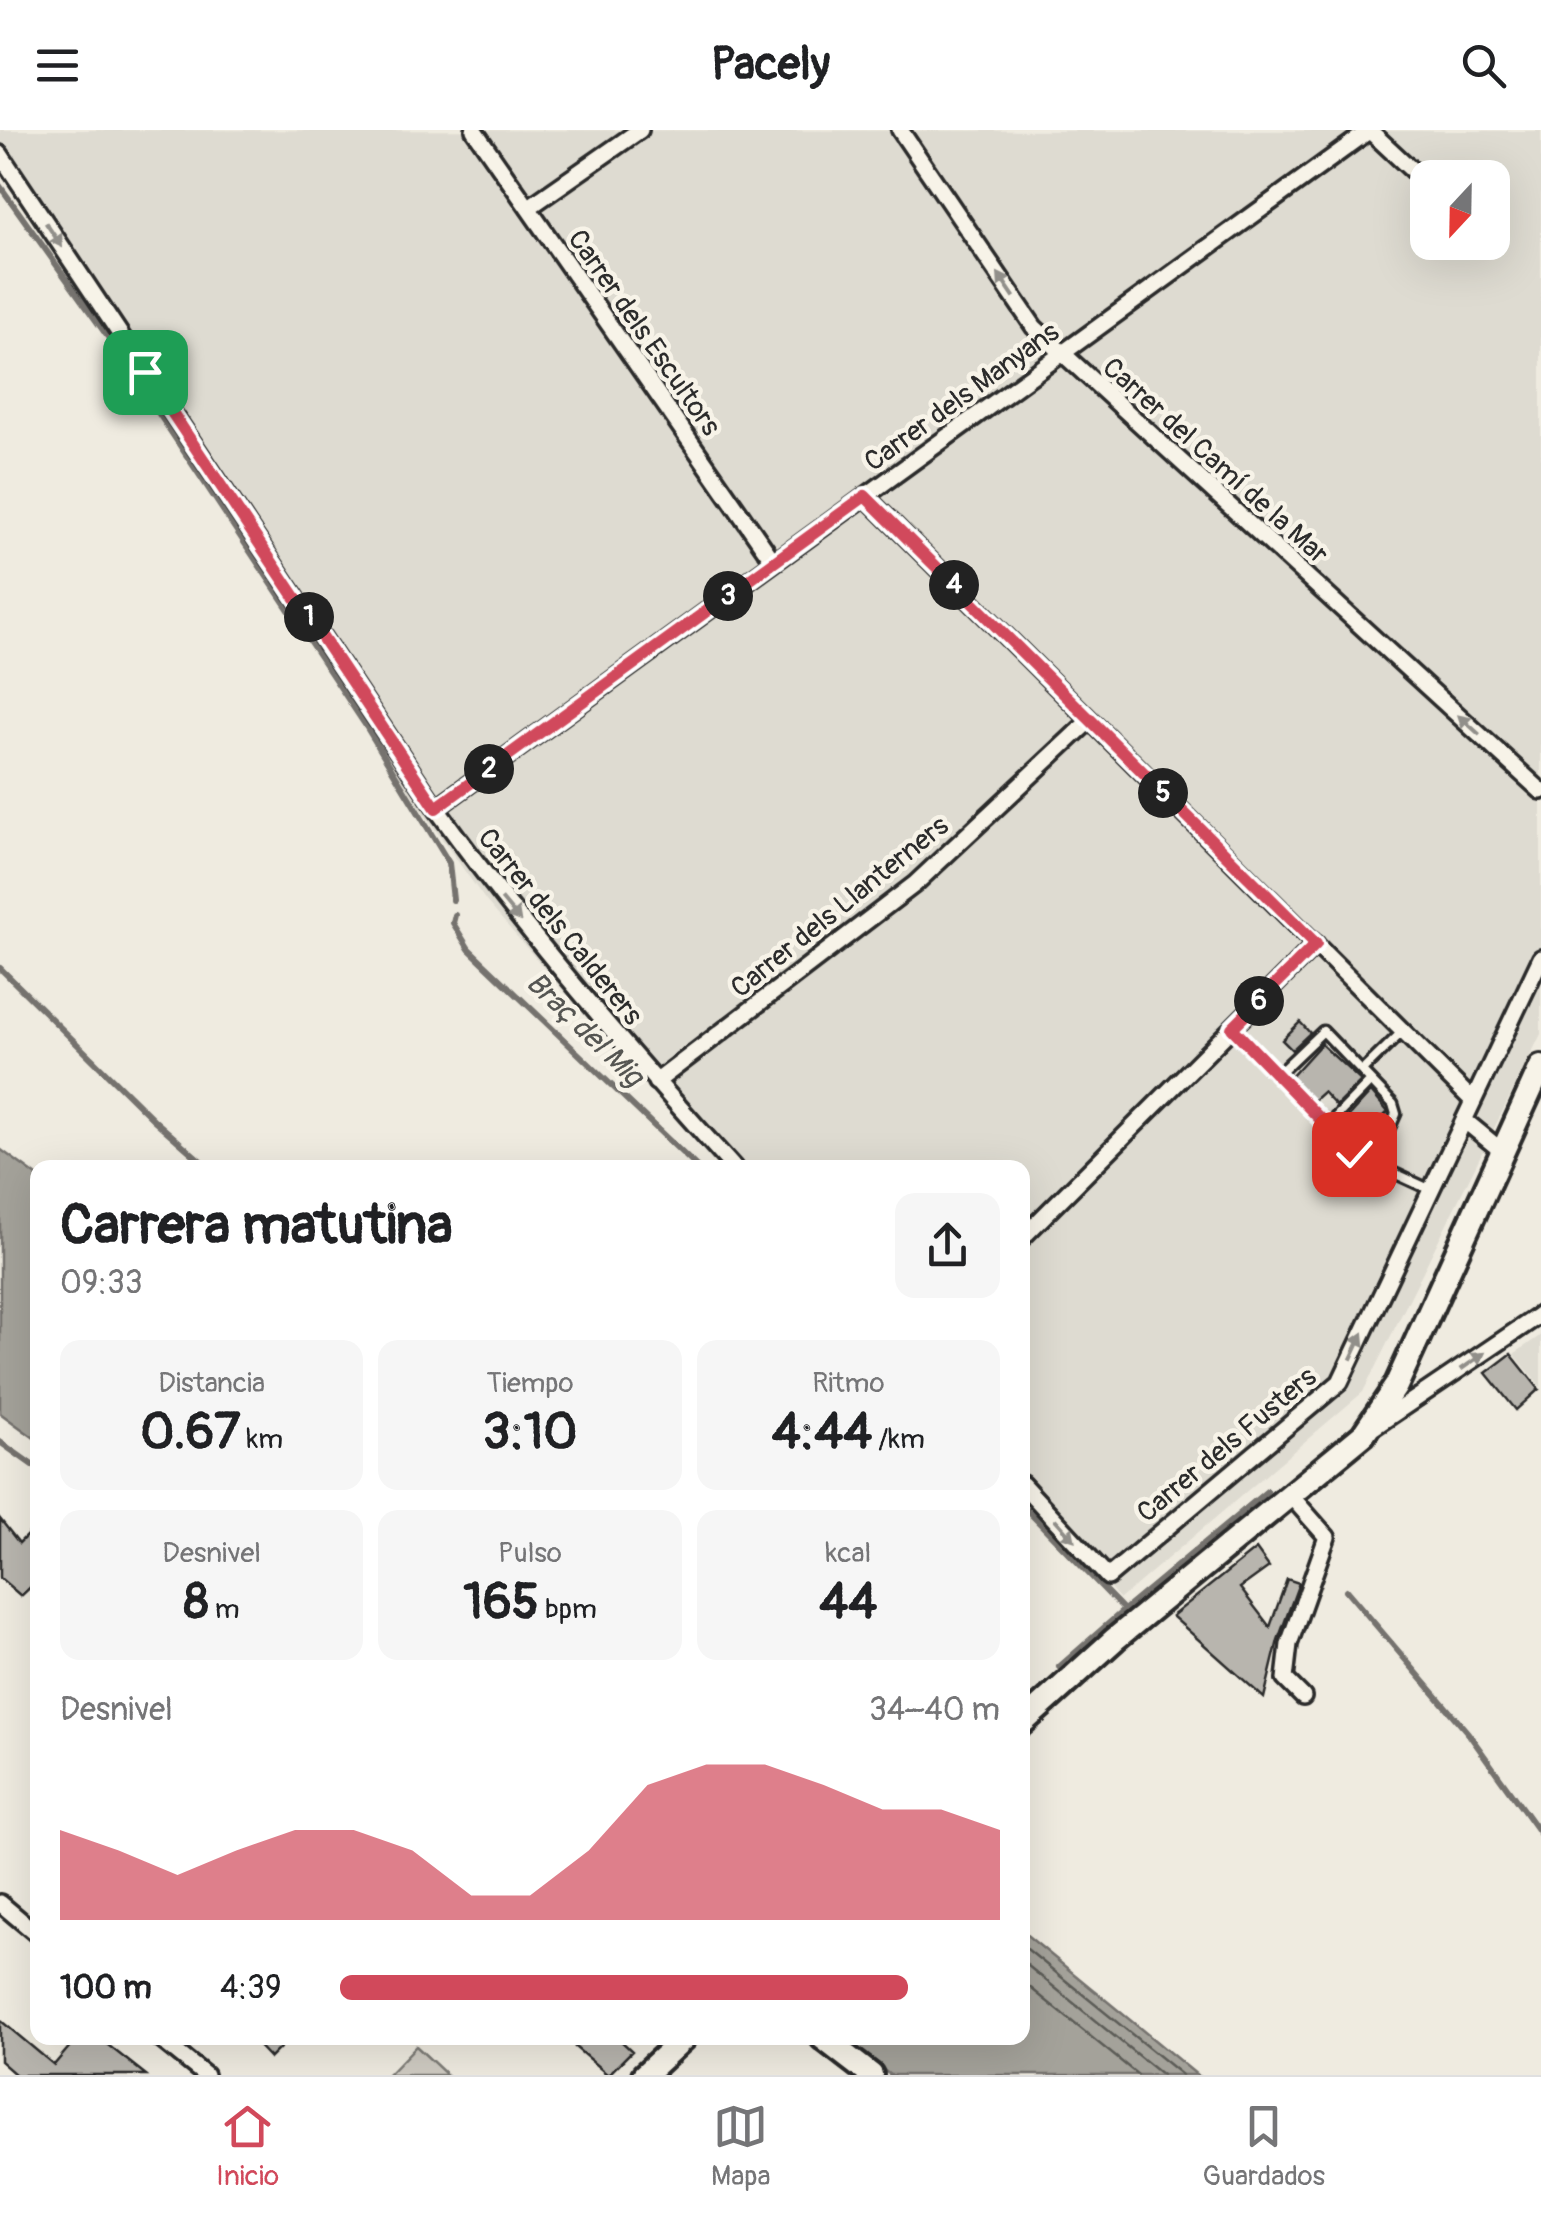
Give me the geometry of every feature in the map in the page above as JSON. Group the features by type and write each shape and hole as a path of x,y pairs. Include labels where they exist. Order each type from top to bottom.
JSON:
{"main road":[{"path":"1030,1716 1115,1639 1363,1435 1396,1386 1541,1067"},
{"path":"644,2075 676,2045"},
{"path":"832,2045 871,2075"}],"street":[{"name":"Carrer dels Escultors","path":"474,130 774,562"},
{"path":"528,208 640,130"},
{"name":"Carrer del Camí de la Mar","path":"900,130 1034,327 1541,790"},
{"path":"1369,130 1410,168"},
{"name":"Carrer dels Manyans","path":"436,808 1369,130"},
{"name":"Carrer dels Calderers","path":"0,154 436,808 499,896 727,1160"},
{"path":"865,496 1473,1101"},
{"name":"Carrer dels Llanterners","path":"656,1082 916,884 1090,720"},
{"path":"1030,1230 1316,944"},
{"name":"Carrer dels Fusters","path":"1030,1493 1108,1577 1340,1382 1541,958"},
{"path":"1464,1120 1503,1152"},
{"path":"1363,1435 1541,1314"},
{"path":"1290,1495 1327,1537 1289,1644 1285,1679 1303,1696"},
{"path":"0,1904 30,1928"},
{"path":"168,2045 205,2075"}],"lane":[{"path":"1232,1028 1354,1154 1431,1190"},
{"path":"1278,1075 1323,1031 1394,1104 1396,1114 1373,1165"},
{"path":"1362,1071 1403,1031"},
{"path":"1327,1126 1372,1081"}],"shaded area":[{"path":"0,130 1541,131 1541,1034 1363,1392 1120,1599 1030,1501 1030,1160 711,1160 486,901 420,808 114,336 0,173"},
{"path":"1541,1335 1541,1387 1514,1354"},
{"path":"416,2046 447,2075 388,2075"}],"water":[{"path":"0,1149 30,1171 30,1435 0,1413"},
{"path":"1030,1938 1197,2075 890,2075 851,2045 1030,2045"}],"building":[{"path":"1300,1022 1310,1033 1292,1050 1282,1040"},
{"path":"1321,1044 1361,1081 1336,1106 1323,1092 1313,1101 1290,1078"},
{"path":"1371,1092 1388,1112 1355,1144 1338,1128"},
{"path":"1511,1354 1539,1389 1516,1410 1486,1373"},
{"path":"0,1519 19,1543 30,1532 30,1588 21,1596 0,1578"},
{"path":"1256,1549 1269,1567 1240,1588 1270,1627 1287,1579 1299,1583 1278,1640 1264,1698 1172,1616"},
{"path":"0,2020 54,2065 71,2045 108,2045 146,2075 16,2075 0,2061"},
{"path":"258,2045 283,2045 270,2058"},
{"path":"626,2045 632,2051 608,2075 575,2047"}],"waterway":[{"name":"Braç del Mig","path":"0,186 110,340 364,723 449,863 453,900"},
{"name":"Braç del Mig","path":"455,915 453,923 469,949 690,1160"},
{"path":"0,968 200,1160"},
{"path":"0,1442 30,1463"},
{"name":"Braç del Mig","path":"1030,1513 1124,1610 1267,1491"},
{"path":"1346,1590 1468,1733 1541,1835"},
{"path":"1059,1667 1124,1610"}],"route":[{"path":"145,372 436,808 865,496 1316,944 1232,1028 1354,1154"}]}
